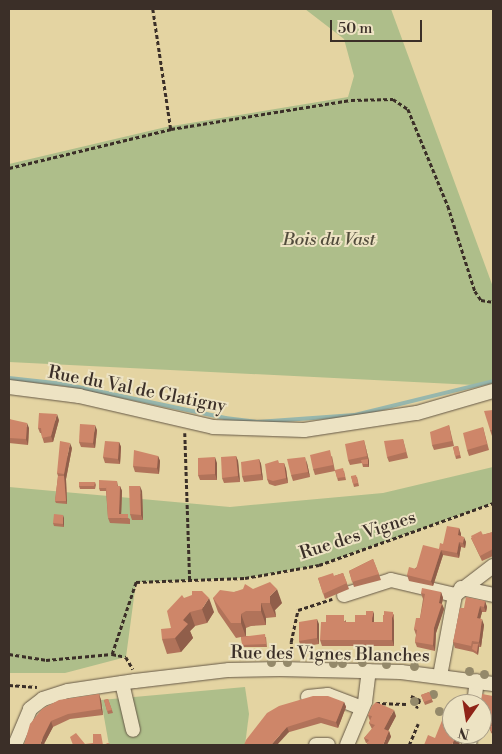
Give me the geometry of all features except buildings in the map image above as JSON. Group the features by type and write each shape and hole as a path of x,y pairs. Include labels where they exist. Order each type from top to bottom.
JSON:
{"street":[{"name":"Rue du Val de Glatigny","path":"9,387 79,396 185,422 239,429 336,427 417,413 493,391"},
{"path":"440,676 458,591 493,566"},
{"path":"344,595 391,580 493,595"},
{"name":"Rue des Vignes Blanches","path":"15,745 30,709 43,699 68,691 128,682 229,670 369,671 440,676 477,680 493,684"},
{"path":"347,745 367,705 369,671"},
{"path":"475,694 477,680"},
{"path":"128,682 133,730"},
{"path":"308,697 328,695 367,705"},
{"path":"316,745 328,745"}],"path":[{"path":"152,9 171,129"},
{"path":"9,168 171,129 351,100 393,98 408,109 448,206 475,291 481,300 493,302"},
{"path":"185,422 190,580"},
{"name":"Rue des Vignes","path":"112,654 136,582 245,578 319,565 493,503"},
{"path":"292,659 291,642 298,610 344,595"},
{"path":"9,654 46,660 112,654 126,657 134,670 128,682"},
{"path":"9,685 38,687"},
{"path":"411,696 420,700 417,708"},
{"path":"367,705 406,704"},
{"path":"408,745 418,724"}],"green space":[{"name":"Bois du Vast","path":"305,9 391,9 493,287 493,381 474,385 9,362 9,164 166,127 348,97 354,76 344,39"},
{"path":"493,467 493,503 319,565 245,578 136,582 126,657 65,673 9,673 9,487 230,507 383,493"},
{"path":"245,687 249,714 245,745 109,745 101,700"}],"waterway":[{"path":"9,378 64,384 225,418 257,422 355,415 493,381"}]}
